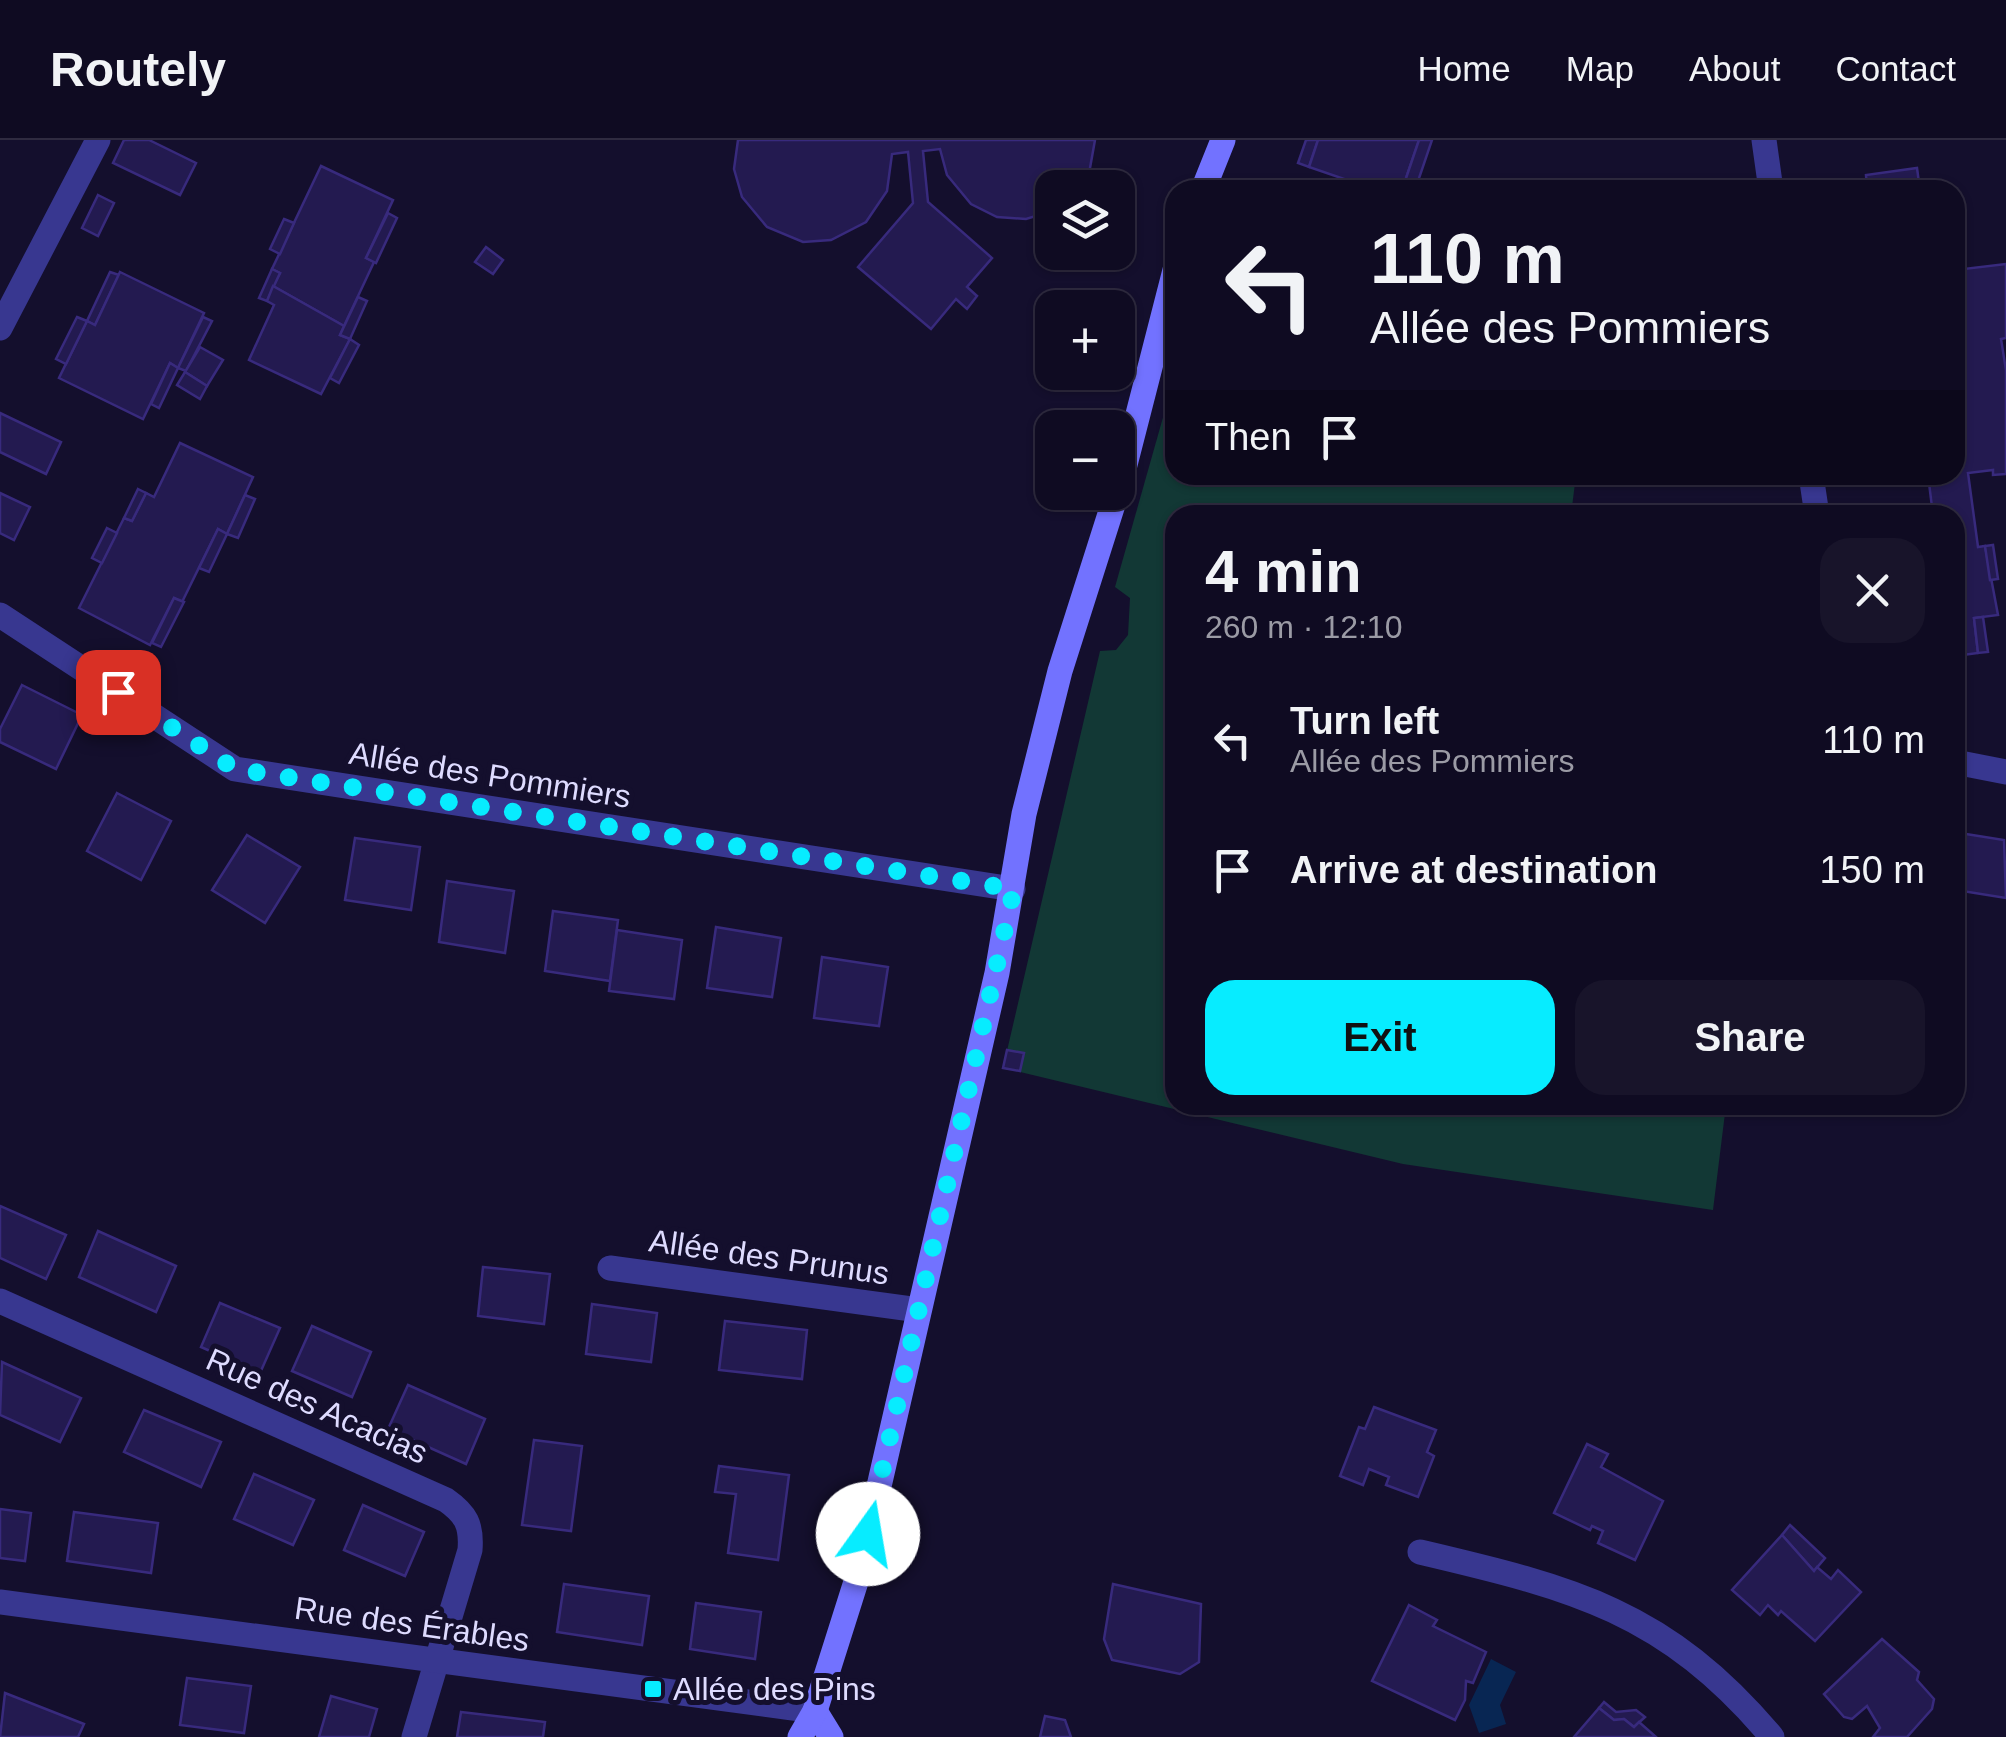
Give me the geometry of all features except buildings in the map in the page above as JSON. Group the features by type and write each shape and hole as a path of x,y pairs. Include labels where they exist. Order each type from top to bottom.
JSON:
{"street":[{"path":"0,328 98,140"},
{"path":"1207,180 1223,140"},
{"path":"1764,140 1770,180"},
{"path":"1135,426 1165,309"},
{"path":"800,1737 816,1711 860,1569 1014,889 1024,814 1060,670 1112,510"},
{"name":"Allée des Pommiers","path":"0,615 235,769 1014,889"},
{"path":"1965,764 2006,772"},
{"name":"Allée des Prunus","path":"610,1268 920,1310"},
{"name":"Rue des Acacias","path":"0,1301 446,1500 461,1511 469,1522 470,1550 435,1660"},
{"path":"1420,1552 1553,1584 1620,1612 1674,1642 1728,1690 1772,1737"},
{"name":"Rue des Érables","path":"0,1602 816,1711"},
{"path":"414,1737 435,1660"},
{"path":"816,1711 831,1737"}],"green space":[{"path":"1165,410 1165,485 1575,485 1572,505 1165,505 1165,1107 1003,1068 1100,651 1116,650 1128,635 1130,598 1115,587"},
{"path":"1199,1115 1725,1115 1713,1210 1403,1164"}],"water":[{"path":"1491,1659 1516,1672 1500,1705 1506,1724 1479,1733 1469,1705"}],"place":[{"name":"Allée des Pins","path":"653,1689"}],"route":[{"path":"118,692 235,769 1014,889 868,1534"}]}
